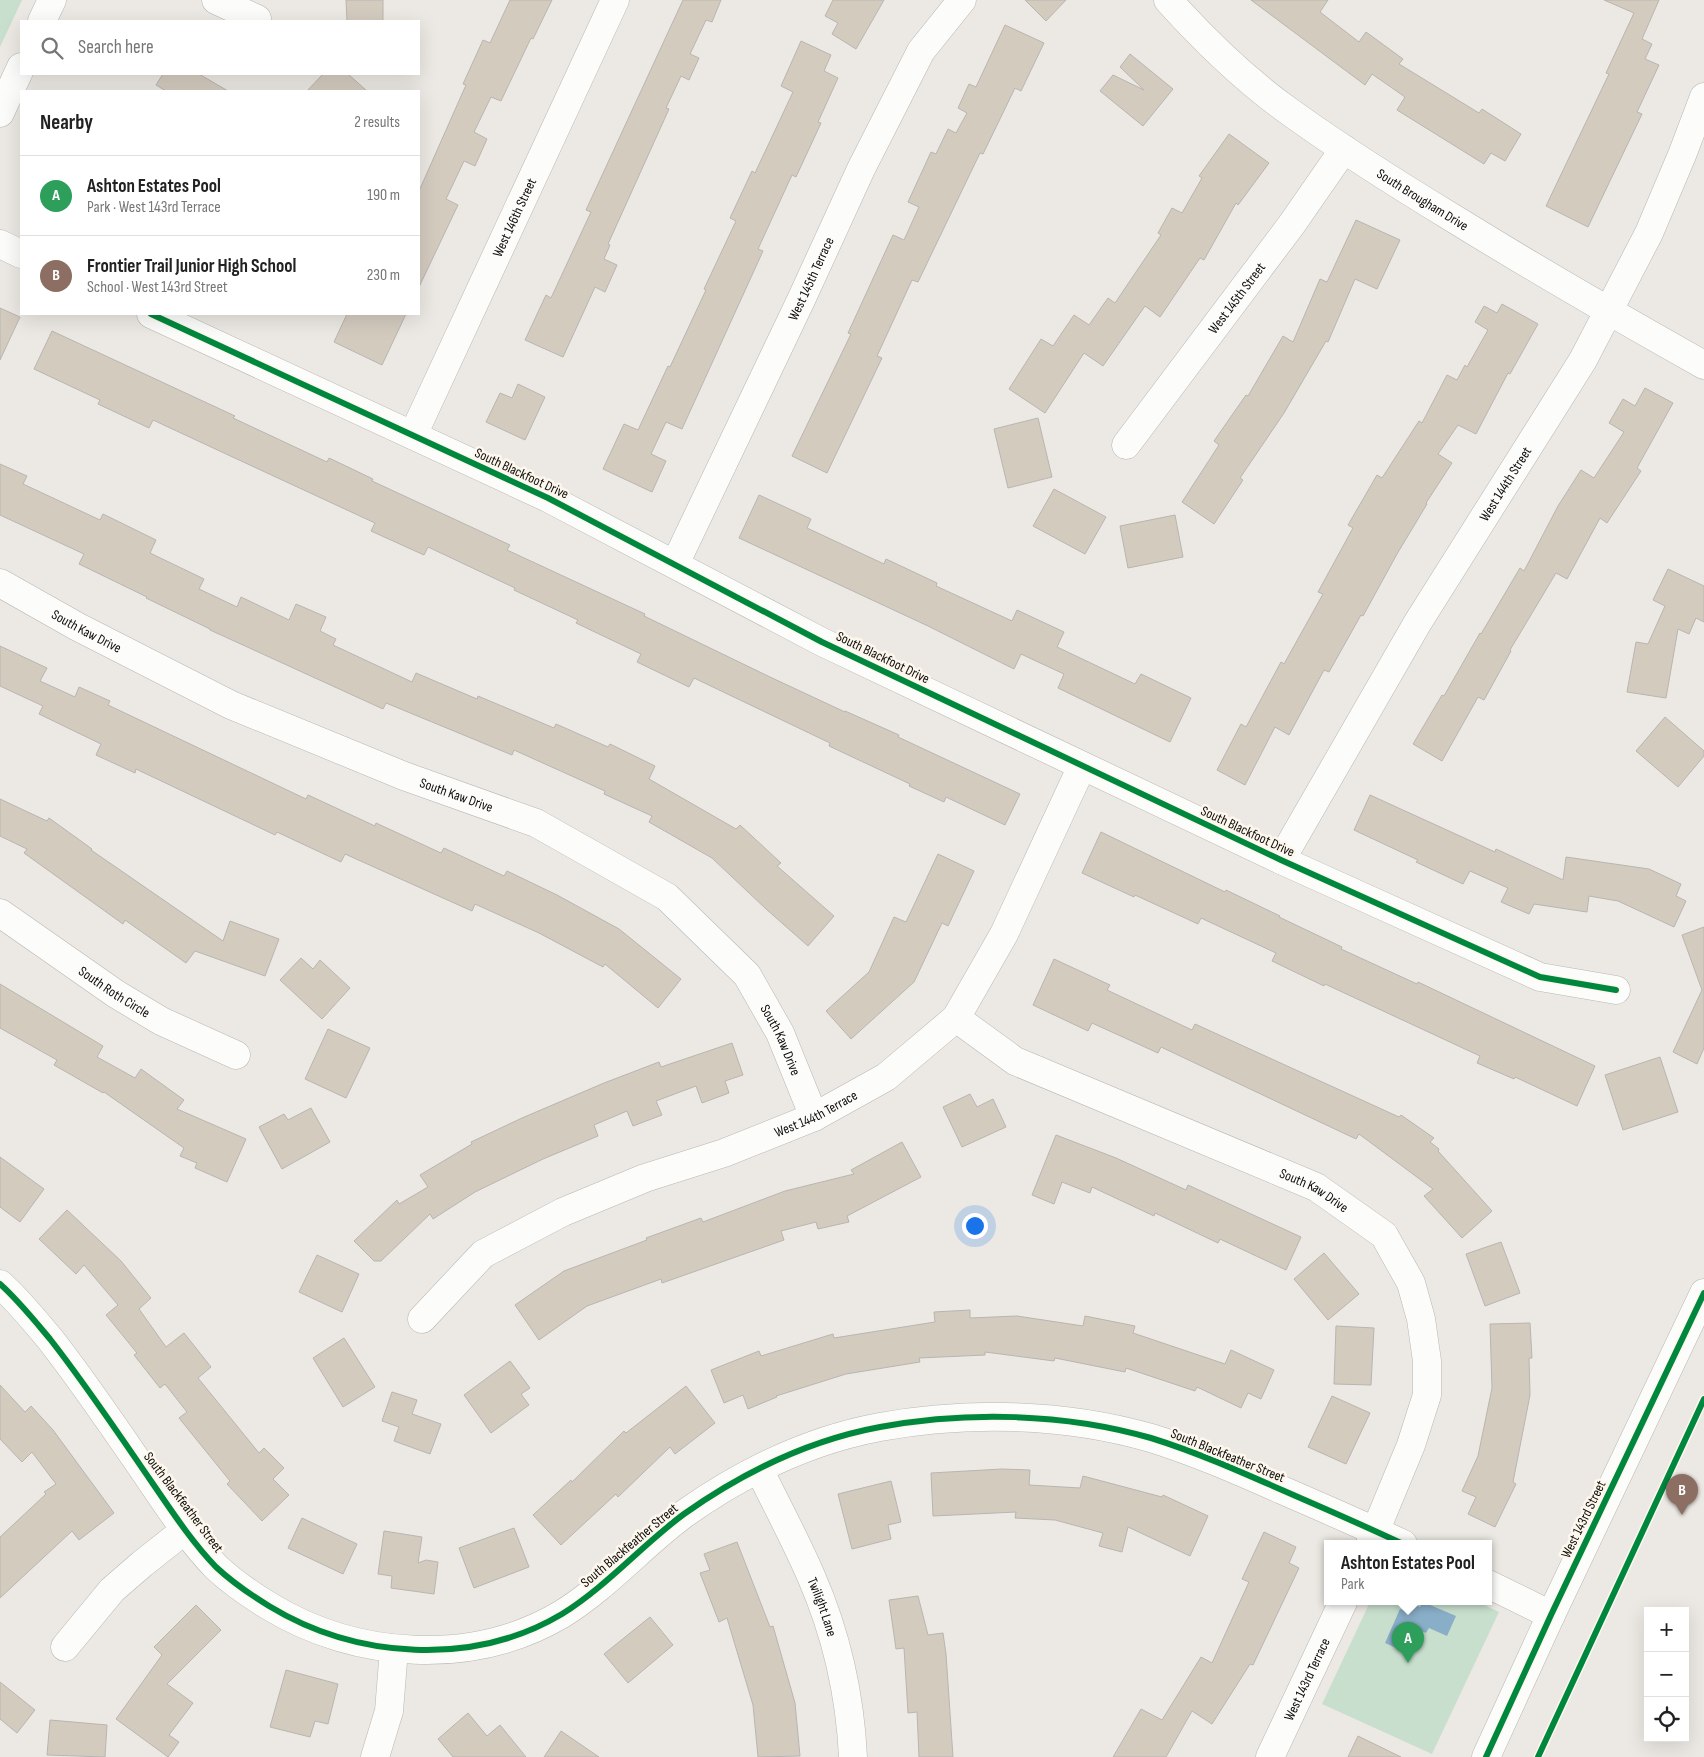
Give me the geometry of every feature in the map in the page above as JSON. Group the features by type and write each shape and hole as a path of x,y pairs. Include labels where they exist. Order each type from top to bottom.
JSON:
{"street":[{"path":"42,20 52,0"},
{"path":"216,0 257,19"},
{"name":"West 146th Street","path":"413,435 614,0"},
{"name":"West 145th Terrace","path":"675,564 801,300 861,169 921,52 962,0"},
{"name":"South Brougham Drive","path":"1168,0 1238,70 1289,112 1393,182 1609,311 1704,365"},
{"path":"0,113 20,69"},
{"name":"West 144th Street","path":"1281,860 1418,622 1582,360 1649,233 1682,155 1704,96"},
{"name":"West 145th Street","path":"1126,446 1292,224 1344,148"},
{"path":"0,244 20,254"},
{"name":"South Blackfoot Drive","path":"153,315 548,498 822,642 1281,860 1540,977 1616,990"},
{"name":"South Kaw Drive","path":"0,583 78,627 231,705 404,776 536,823 667,897 747,975 780,1033 814,1118"},
{"name":"West 144th Terrace","path":"422,1319 483,1254 563,1212 645,1178 724,1153 814,1118 886,1078 956,1018 1004,934 1082,766"},
{"name":"South Roth Circle","path":"0,913 116,994 161,1020 236,1056"},
{"name":"South Kaw Drive","path":"956,1018 1015,1061 1316,1187 1384,1235 1411,1284 1420,1319 1427,1361 1427,1395 1411,1445 1373,1538"},
{"name":"South Blackfeather Street","path":"0,1284 37,1324 74,1370 185,1530 216,1566 237,1585 270,1607 300,1623 346,1640 394,1649 446,1649 487,1644 531,1630 560,1615 581,1601 681,1517 716,1493 759,1469 797,1452 837,1438 878,1427 938,1419 980,1416 1022,1417 1086,1424 1147,1437 1207,1457 1373,1538"},
{"name":"West 143rd Street","path":"1486,1757 1551,1615 1704,1293"},
{"name":"Twilight Lane","path":"759,1469 811,1576 826,1614 847,1696 853,1757"},
{"name":"South Blackfeather Street","path":"66,1647 112,1590 185,1530"},
{"path":"1492,1586 1551,1615"},
{"name":"West 143rd Terrace","path":"1270,1757 1342,1605"},
{"path":"375,1757 389,1710 394,1649"}],"green space":[{"path":"0,0 22,0 0,47"},
{"path":"1369,1605 1484,1605 1499,1612 1432,1754 1322,1704"}],"water":[{"path":"1410,1605 1420,1607 1421,1605 1430,1605 1456,1616 1447,1636 1429,1628 1426,1633 1417,1629 1413,1638 1409,1636 1403,1651 1385,1643 1400,1609 1407,1611"}],"building":[{"path":"346,0 383,0 383,20 347,20"},
{"path":"510,0 552,0 533,39 531,38 501,101 491,97 474,132 487,139 475,166 464,161 446,199 458,205 420,285 420,189 466,85 463,84 483,40 490,43"},
{"path":"683,0 721,0 712,22 706,20 690,54 699,58 689,80 681,76 666,108 669,109 608,244 610,245 604,259 617,265 605,292 595,287 563,357 525,340 546,295 551,298 591,212 586,210"},
{"path":"833,0 884,0 856,49 832,34 838,23 825,16"},
{"path":"1025,0 1066,0 1046,21"},
{"path":"1251,0 1328,0 1320,12 1359,42 1366,32 1403,59 1399,64 1479,113 1482,109 1521,134 1505,161 1491,153 1484,164 1397,110 1405,97 1372,74 1365,85"},
{"path":"1604,0 1659,0 1642,39 1652,44 1645,59 1659,65 1637,112 1642,114 1588,227 1546,206 1609,74 1606,73 1634,13"},
{"path":"1005,25 1044,43 1021,91 1015,88 983,154 980,153 918,282 912,280 877,356 882,358 827,473 792,456 851,334 848,333 893,235 904,240 919,207 908,202 931,152 936,154 948,129 956,133 967,113 958,108 969,84 976,87"},
{"path":"801,41 831,55 824,71 838,78 818,122 821,123 796,177 792,175 758,249 763,251 682,429 666,422 651,454 666,461 652,492 603,469 624,424 638,430 706,290 704,289 736,221 730,218 752,171 755,173 793,92 781,86"},
{"path":"1130,54 1173,89 1143,126 1100,91 1113,75 1144,90 1120,67"},
{"path":"162,75 201,75 226,90 164,90 156,85"},
{"path":"322,75 349,75 366,90 308,90"},
{"path":"1229,134 1269,163 1238,205 1236,203 1204,260 1200,258 1160,317 1145,306 1103,366 1084,353 1045,413 1009,389 1041,339 1053,346 1074,315 1089,325 1108,298 1115,303 1161,235 1158,233 1172,208 1182,213 1202,178 1199,176"},
{"path":"1356,220 1400,240 1377,289 1355,279 1328,342 1326,341 1284,413 1240,478 1243,480 1214,524 1182,502 1219,445 1214,441 1246,395 1248,396 1283,336 1293,342 1320,279 1327,282"},
{"path":"1502,304 1538,324 1510,374 1508,373 1476,434 1458,425 1438,454 1452,463 1426,503 1363,616 1361,615 1329,672 1324,670 1289,735 1275,727 1245,785 1217,770 1241,724 1246,727 1281,662 1284,664 1323,594 1318,592 1353,528 1348,525 1377,475 1382,478 1419,421 1422,423 1447,375 1457,380 1465,365 1467,367 1488,330 1475,322 1484,306 1497,313"},
{"path":"0,308 20,317 0,360"},
{"path":"347,315 406,315 382,365 334,342"},
{"path":"52,331 235,416 233,418 327,462 329,458 373,479 372,481 510,545 507,550 645,614 644,616 770,677 899,735 898,737 1020,794 1005,825 946,797 944,802 909,786 910,784 829,746 830,743 694,678 689,687 637,662 641,654 576,623 578,620 514,590 515,588 428,547 424,555 371,531 375,523 153,420 149,428 98,404 100,400 34,369"},
{"path":"518,384 545,397 525,440 486,422 500,393 512,398"},
{"path":"1645,388 1673,403 1637,468 1641,471 1607,523 1600,518 1567,579 1556,573 1510,650 1484,700 1478,697 1442,761 1413,744 1442,695 1444,696 1520,568 1524,571 1558,506 1581,470 1594,478 1624,432 1609,423 1623,399 1635,406"},
{"path":"1038,418 1052,477 1008,488 994,429"},
{"path":"0,464 27,476 23,484 100,520 103,514 156,540 150,553 204,579 199,589 237,607 241,597 289,620 296,604 326,617 320,631 336,639 333,645 412,682 416,673 477,699 478,696 554,728 556,724 608,747 610,744 655,766 649,779 736,829 740,825 781,863 777,866 834,916 808,946 712,858 649,822 652,816 604,794 605,791 514,750 512,755 386,703 383,709 210,630 79,564 84,554 0,515"},
{"path":"1054,489 1106,517 1085,554 1033,526"},
{"path":"759,495 811,519 807,528 884,564 886,559 937,583 936,586 1012,621 1017,610 1064,632 1057,647 1135,684 1141,674 1191,698 1170,742 1058,688 1064,674 1021,654 1014,669 928,626 739,538"},
{"path":"1175,515 1183,557 1128,568 1120,526"},
{"path":"1668,569 1704,586 1704,622 1696,618 1689,634 1678,629 1666,698 1627,692 1636,642 1648,644 1665,606 1653,600"},
{"path":"0,646 47,668 40,681 75,697 79,687 110,701 108,705 306,799 308,795 375,826 376,823 441,853 444,848 504,876 507,871 557,895 619,929 681,979 658,1008 605,964 603,967 539,933 475,904 472,911 345,854 341,862 277,832 275,835 136,769 135,773 96,755 101,744 39,714 43,706 0,686"},
{"path":"1665,717 1704,751 1704,756 1678,787 1636,751"},
{"path":"1370,795 1495,852 1496,849 1563,880 1566,857 1649,869 1681,884 1676,896 1686,901 1674,927 1618,901 1589,896 1587,912 1534,904 1529,914 1501,902 1508,888 1470,871 1463,884 1416,862 1418,860 1354,830"},
{"path":"0,799 47,821 49,818 91,850 223,941 230,921 279,939 265,976 195,951 186,963 125,920 123,924 24,853 27,849 0,836"},
{"path":"1101,832 1225,892 1226,890 1280,916 1342,947 1341,949 1417,984 1418,982 1595,1066 1577,1106 1515,1077 1514,1079 1477,1063 1480,1056 1272,961 1276,953 1201,918 1198,924 1082,873"},
{"path":"938,854 974,871 948,926 942,923 914,982 851,1039 826,1011 869,972 894,917 906,922"},
{"path":"1704,927 1704,1048 1697,1064 1673,1052 1702,990 1682,935"},
{"path":"301,958 313,969 320,960 350,988 322,1019 280,980"},
{"path":"1054,959 1110,985 1107,990 1192,1030 1195,1024 1399,1117 1401,1115 1434,1138 1430,1142 1439,1149 1438,1151 1492,1211 1462,1238 1424,1196 1433,1189 1359,1134 1356,1139 1161,1047 1158,1053 1092,1023 1088,1031 1033,1005"},
{"path":"0,984 103,1046 97,1057 135,1078 141,1069 184,1100 177,1109 246,1139 227,1182 195,1168 197,1163 180,1156 184,1148 104,1092 54,1065 57,1060 0,1028"},
{"path":"328,1029 370,1048 346,1098 305,1079"},
{"path":"732,1043 743,1075 725,1081 729,1093 702,1103 696,1086 656,1101 662,1115 633,1126 627,1111 594,1125 598,1136 543,1159 475,1192 433,1219 430,1214 381,1261 374,1261 354,1241 397,1200 399,1204 428,1187 420,1175 472,1144 471,1142 604,1083 659,1062 661,1067"},
{"path":"1660,1057 1678,1112 1623,1130 1605,1075"},
{"path":"970,1094 977,1107 993,1099 1006,1127 962,1147 943,1107"},
{"path":"311,1108 330,1142 282,1169 259,1127 284,1114 288,1120"},
{"path":"1056,1135 1116,1158 1186,1190 1188,1185 1301,1237 1286,1270 1220,1239 1218,1243 1155,1213 1154,1216 1092,1187 1090,1193 1062,1182 1054,1204 1032,1195"},
{"path":"902,1142 921,1177 847,1216 849,1222 818,1229 816,1222 781,1231 784,1240 662,1283 661,1279 587,1306 539,1340 515,1305 564,1271 701,1218 703,1222 785,1191 854,1174 851,1170"},
{"path":"0,1157 44,1189 20,1222 0,1207"},
{"path":"67,1210 121,1261 151,1298 139,1309 166,1347 184,1333 211,1367 198,1378 259,1453 264,1448 284,1468 273,1479 289,1495 262,1521 227,1484 230,1481 179,1418 187,1412 165,1384 160,1388 134,1355 137,1353 106,1315 118,1305 84,1265 76,1274 39,1239"},
{"path":"1501,1242 1520,1293 1485,1306 1466,1254"},
{"path":"1324,1253 1359,1294 1328,1320 1294,1279"},
{"path":"317,1255 359,1274 342,1312 299,1292"},
{"path":"970,1310 970,1318 1017,1316 1083,1326 1085,1316 1135,1326 1133,1333 1225,1364 1231,1350 1274,1370 1261,1399 1248,1393 1241,1408 1197,1387 1195,1391 1126,1368 1125,1372 1055,1358 1054,1361 985,1352 985,1355 919,1358 920,1362 846,1374 776,1396 748,1409 743,1395 724,1403 711,1370 759,1351 761,1356 833,1334 834,1338 935,1322 934,1312"},
{"path":"1530,1323 1532,1358 1529,1358 1530,1395 1513,1482 1516,1484 1495,1527 1468,1514 1476,1497 1462,1491 1478,1456 1492,1388 1490,1324"},
{"path":"1336,1326 1374,1328 1371,1385 1334,1384"},
{"path":"344,1338 375,1387 343,1407 313,1358"},
{"path":"510,1361 530,1388 521,1394 529,1405 491,1433 464,1395"},
{"path":"0,1385 25,1412 31,1406 53,1430 114,1513 79,1540 72,1531 0,1598 0,1537 46,1494 44,1492 56,1484 32,1452 22,1462 0,1439"},
{"path":"686,1386 715,1423 675,1454 670,1447 618,1497 616,1494 561,1545 533,1515 571,1480 572,1482 624,1431 626,1433"},
{"path":"392,1392 417,1400 412,1414 441,1424 430,1454 394,1441 399,1427 382,1421"},
{"path":"1332,1396 1370,1413 1346,1464 1308,1447"},
{"path":"1002,1469 1030,1470 1029,1485 1080,1488 1083,1476 1162,1497 1163,1495 1208,1516 1190,1556 1128,1527 1122,1552 1099,1546 1103,1533 1055,1520 1015,1518 1016,1512 933,1516 931,1473"},
{"path":"891,1481 901,1522 888,1525 891,1539 852,1549 838,1494"},
{"path":"302,1518 357,1544 343,1574 288,1548"},
{"path":"514,1528 529,1567 474,1588 459,1548"},
{"path":"384,1531 422,1537 418,1563 426,1560 438,1562 434,1594 391,1588 392,1576 378,1574"},
{"path":"1264,1532 1296,1547 1289,1563 1299,1568 1253,1665 1250,1664 1212,1724 1192,1711 1166,1757 1113,1757 1141,1709 1162,1720 1201,1657 1212,1663 1249,1582 1242,1579"},
{"path":"737,1542 770,1627 773,1626 795,1703 800,1756 758,1757 753,1705 727,1618 719,1622 700,1573 710,1570 704,1554"},
{"path":"918,1596 928,1635 943,1633 953,1757 919,1757 917,1712 908,1713 904,1648 896,1649 889,1600"},
{"path":"196,1605 221,1630 167,1684 193,1703 169,1735 179,1742 168,1757 116,1719 162,1655 154,1647"},
{"path":"650,1617 673,1645 628,1683 604,1654"},
{"path":"286,1670 338,1684 328,1724 315,1721 310,1737 270,1727"},
{"path":"0,1682 35,1710 17,1733 0,1719"},
{"path":"468,1713 487,1736 500,1725 526,1757 453,1757 438,1739"},
{"path":"50,1720 107,1725 105,1757 47,1755"},
{"path":"561,1731 599,1757 544,1757"},
{"path":"1358,1736 1401,1757 1348,1757"}],"cycle path":[{"path":"153,315 548,498 822,642 1281,860 1540,977 1616,990"},
{"path":"0,1284 26,1310 63,1356 182,1525 216,1567 255,1597 303,1624 339,1637 376,1646 415,1650 453,1649 491,1643 527,1631 562,1614 578,1603 684,1514 753,1472 803,1449 828,1440 880,1427 947,1418 1016,1417 1050,1419 1085,1423 1151,1438 1234,1469 1394,1540"},
{"path":"1486,1757 1551,1615 1704,1293"},
{"path":"1538,1757 1704,1399"}],"place":[{"name":"Frontier Trail Junior High School","path":"1682,1515"},
{"name":"Ashton Estates Pool","path":"1408,1663"}]}
